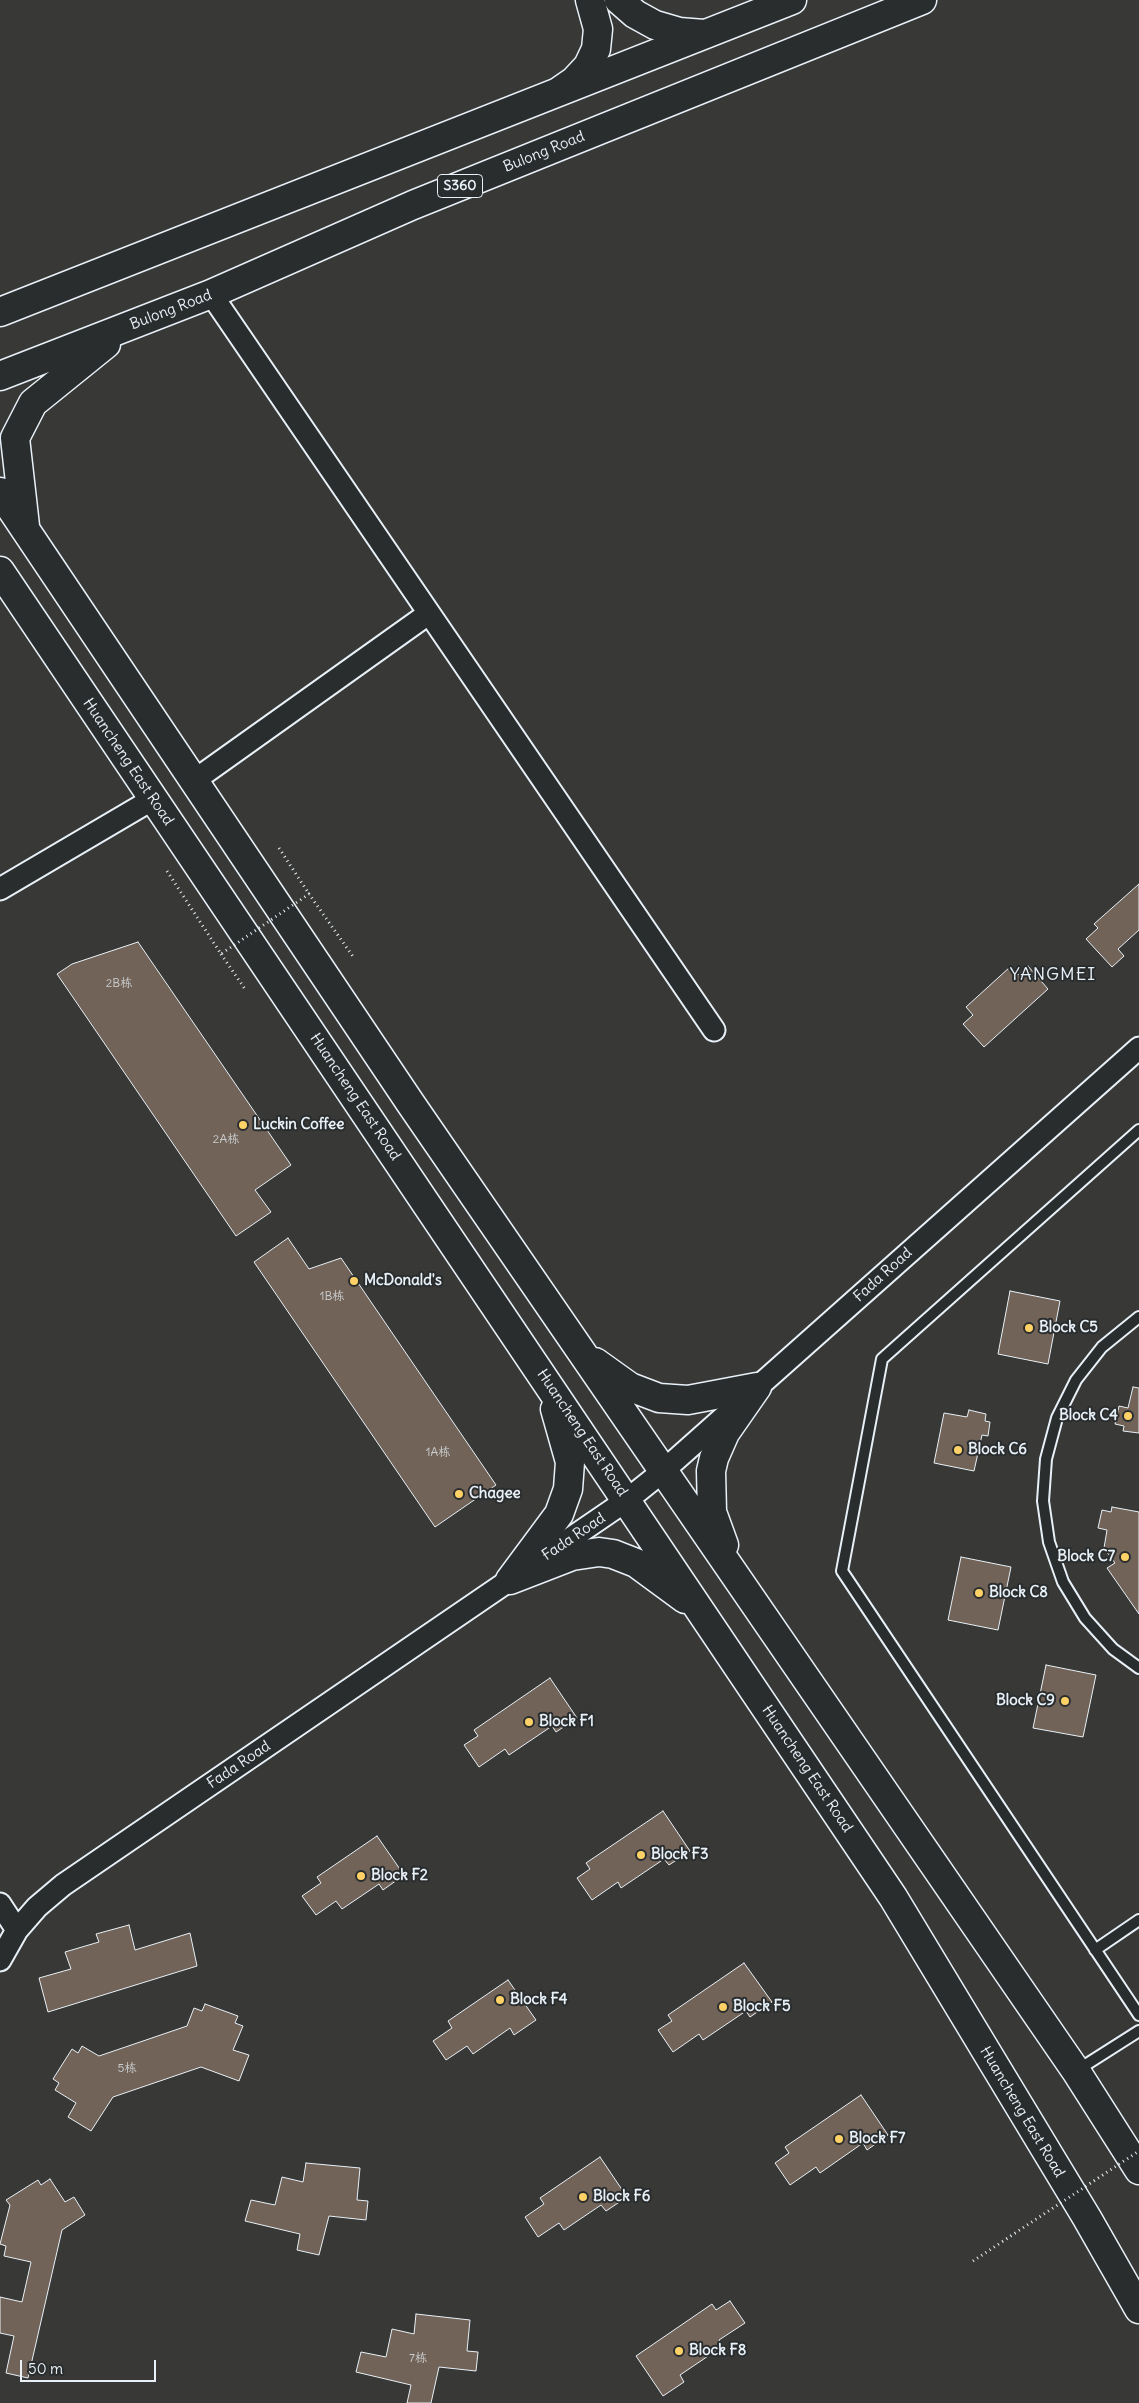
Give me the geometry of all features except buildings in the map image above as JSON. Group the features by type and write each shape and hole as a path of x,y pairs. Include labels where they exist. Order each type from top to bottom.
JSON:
{"main road":[{"path":"558,92 588,66 596,49 598,29 590,0"},
{"path":"619,0 635,14 656,25 679,32 704,34"},
{"path":"0,312 792,0"},
{"name":"Bulong Road","path":"0,376 212,294 413,205 922,0"},
{"path":"0,290 42,295"},
{"path":"26,530 15,438 33,403 127,327"},
{"path":"0,492 411,1104 662,1472 1076,2071 1139,2170"},
{"name":"Huancheng East Road","path":"0,571 893,1897 1087,2218 1139,2309"},
{"path":"580,1351 630,1387 659,1398 688,1400 757,1387"},
{"path":"510,1580 559,1514 568,1488 570,1469 568,1449 546,1381"},
{"path":"737,1581 712,1512 710,1498 711,1471 714,1458 725,1433 757,1387"},
{"path":"510,1580 572,1556 599,1552 613,1554 636,1563 701,1610"}],"street":[{"path":"212,294 428,614 714,1030"},
{"path":"195,780 428,614"},
{"path":"0,889 153,799"},
{"name":"Fada Road","path":"0,1960 17,1930 38,1907 63,1886 627,1500 662,1472 1139,1048"},
{"path":"0,1904 17,1930"}],"lane":[{"path":"1139,1130 882,1359 842,1571 1139,2015"},
{"path":"1139,1317 1102,1347 1076,1380 1057,1418 1046,1459 1044,1501 1049,1542 1063,1582 1091,1624 1113,1649 1139,1668"},
{"path":"1095,1950 1139,1920"},
{"path":"1076,2071 1139,2031"}],"path":[{"path":"279,848 354,958"},
{"path":"168,871 245,989"},
{"path":"221,954 309,894"},
{"path":"973,2261 1139,2151"}],"place":[{"name":"Luckin Coffee","path":"243,1125"},
{"name":"McDonald's","path":"354,1281"},
{"name":"Block C5","path":"1029,1328"},
{"name":"Block C4","path":"1128,1416"},
{"name":"Block C6","path":"958,1450"},
{"name":"Chagee","path":"459,1494"},
{"name":"Block C7","path":"1125,1557"},
{"name":"Block C8","path":"979,1593"},
{"name":"Block C9","path":"1065,1701"},
{"name":"Block F1","path":"529,1722"},
{"name":"Block F3","path":"641,1855"},
{"name":"Block F2","path":"361,1876"},
{"name":"Block F4","path":"500,2000"},
{"name":"Block F5","path":"723,2007"},
{"name":"Block F7","path":"839,2139"},
{"name":"Block F6","path":"583,2197"},
{"name":"Block F8","path":"679,2351"}],"district":[{"name":"YANGMEI","path":"1053,975"}]}
